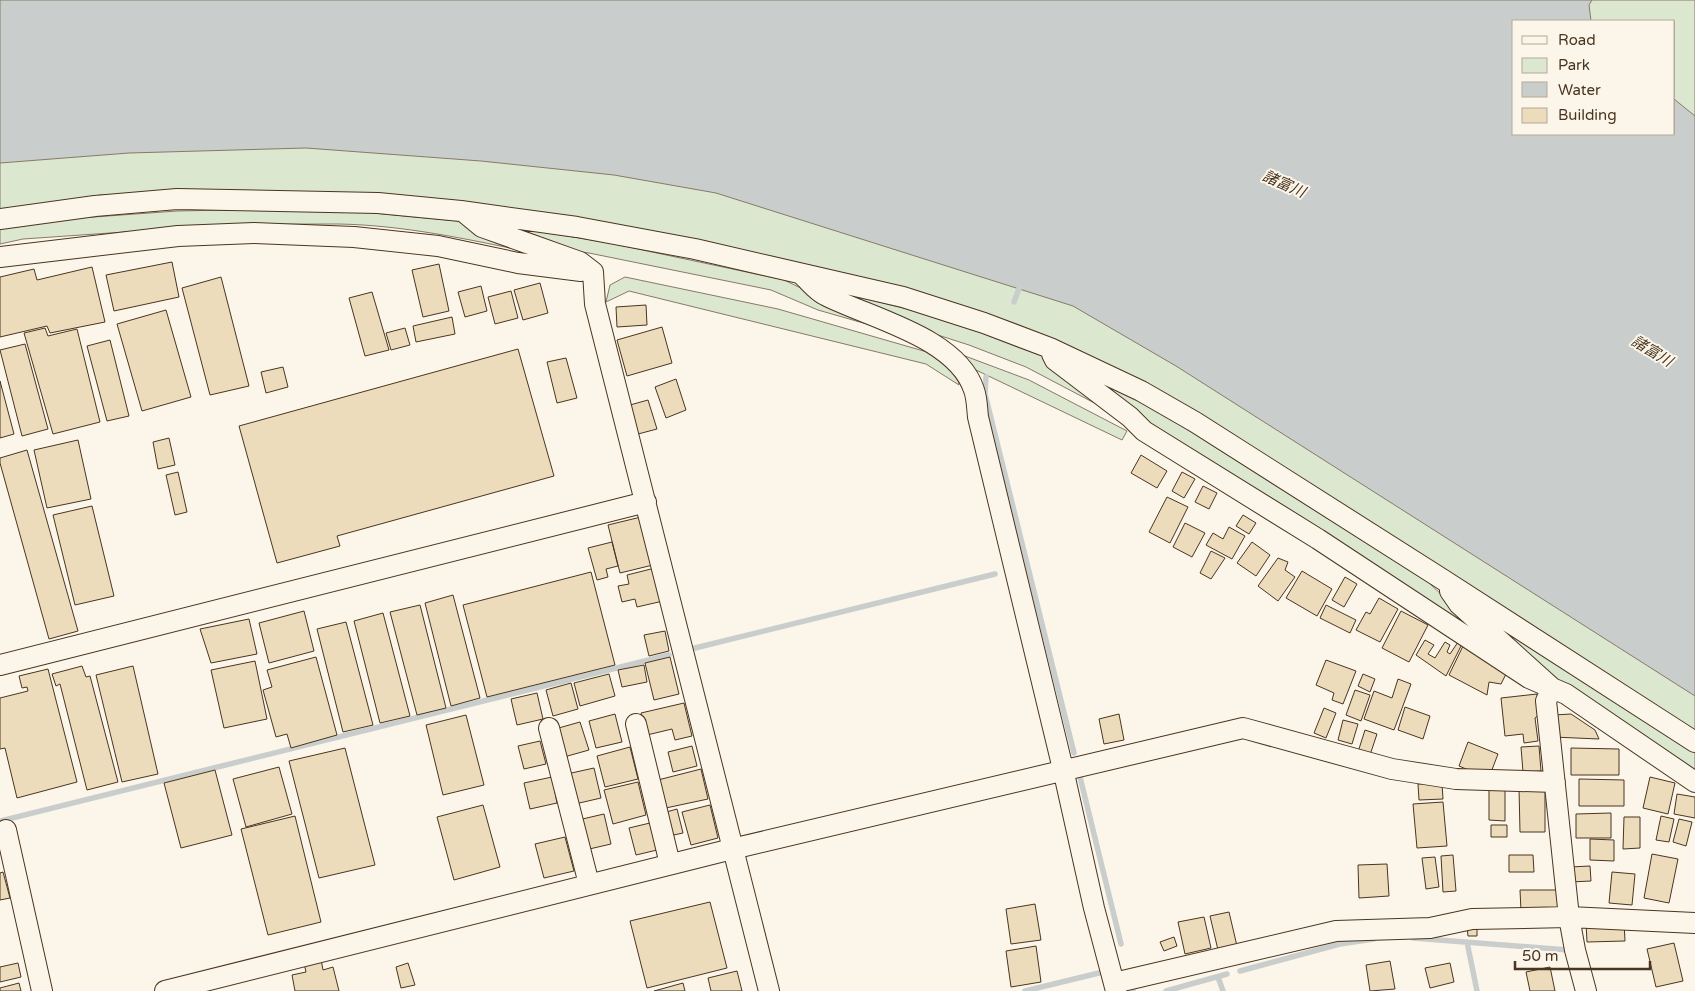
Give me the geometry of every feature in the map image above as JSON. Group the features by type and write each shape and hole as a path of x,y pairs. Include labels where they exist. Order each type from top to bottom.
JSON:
{"street":[{"path":"0,219 95,206 177,200 378,203 461,211 577,227 695,249 903,298 984,323 1050,348 1141,391 1195,422 1695,742"},
{"path":"461,211 482,227 580,262 593,272 595,304 769,991"},
{"path":"0,257 20,253 178,236 254,233 354,237 438,246 518,263 593,272"},
{"path":"801,274 822,294 924,339 944,352 962,369 974,390 978,417 1063,769 1094,908 1115,987 1336,931 1430,928 1472,919 1569,917 1695,923"},
{"path":"1050,348 1055,360 1130,417 1144,431 1318,539 1529,678 1566,694 1695,782"},
{"path":"0,665 646,502"},
{"path":"1442,579 1459,604 1552,688"},
{"path":"1552,688 1546,701 1569,917 1575,950 1586,991"},
{"path":"636,724 670,864"},
{"path":"549,728 589,884"},
{"path":"165,991 670,864 1063,769 1243,728 1392,769 1456,779 1555,782"},
{"path":"6,830 42,991"}],"green space":[{"path":"1560,0 1695,0 1695,136 1675,119 1675,20 1573,20"},
{"path":"531,129 1049,277 1695,681 1695,733 1050,339 686,241 468,202 287,194 100,195 0,212 0,134"},
{"path":"320,208 458,221 529,252 410,230 338,224 181,228 23,239 0,244 0,227 24,222 177,211"},
{"path":"481,222 610,243 784,280 891,331 818,310 771,290 589,253 548,247"},
{"path":"625,277 778,309 934,354 957,374 959,385 926,364 629,291 606,302 610,285"},
{"path":"831,290 943,318 1041,354 1121,417 1026,367 969,345 913,327"},
{"path":"957,353 1029,380 1127,431 1122,440 976,370"},
{"path":"1064,362 1147,404 1428,582 1509,658 1143,421"},
{"path":"1463,599 1695,752 1695,776 1538,670"}],"water":[{"name":"諸富川","path":"0,0 1592,0 1589,5 1591,20 1512,20 1512,135 1675,135 1675,100 1695,116 1695,696 1176,366 1073,306 716,193 614,175 481,161 306,148 129,153 0,163"}],"building":[{"path":"172,262 179,297 114,311 106,275"},
{"path":"439,264 449,311 423,317 412,270"},
{"path":"92,267 105,322 50,333 47,326 0,337 0,277 34,269 37,280"},
{"path":"221,277 249,386 210,395 182,288"},
{"path":"540,283 548,313 523,320 514,290"},
{"path":"481,286 487,311 465,317 458,292"},
{"path":"511,291 518,318 495,324 488,297"},
{"path":"372,292 389,350 365,356 349,298"},
{"path":"646,305 647,325 617,327 616,307"},
{"path":"166,310 191,397 142,411 117,324"},
{"path":"452,317 455,334 416,342 413,326"},
{"path":"662,327 672,363 627,376 617,340"},
{"path":"45,328 48,336 77,329 100,422 53,434 24,333"},
{"path":"405,328 410,345 391,350 386,333"},
{"path":"110,340 129,416 107,421 87,346"},
{"path":"25,344 48,429 22,436 0,350"},
{"path":"518,349 554,476 337,536 340,546 277,563 239,426"},
{"path":"566,358 577,398 557,403 547,362"},
{"path":"283,367 288,387 266,393 261,372"},
{"path":"676,379 686,410 666,418 655,387"},
{"path":"0,381 14,434 0,438"},
{"path":"648,400 657,429 638,434 630,405"},
{"path":"169,438 175,465 158,469 153,442"},
{"path":"78,440 91,499 47,508 34,450"},
{"path":"27,450 78,631 49,639 0,463 0,458"},
{"path":"1141,455 1167,471 1157,488 1131,473"},
{"path":"178,472 187,512 175,515 166,475"},
{"path":"1182,472 1195,479 1184,498 1172,491"},
{"path":"1203,486 1217,493 1209,509 1195,502"},
{"path":"1167,497 1188,507 1170,543 1149,532"},
{"path":"92,506 114,596 75,605 53,515"},
{"path":"1243,515 1256,523 1249,534 1236,526"},
{"path":"645,516 657,564 620,573 608,525"},
{"path":"1185,523 1205,533 1192,557 1173,547"},
{"path":"1229,527 1245,536 1232,559 1206,545 1213,533 1223,539"},
{"path":"612,542 618,566 606,569 608,577 597,580 588,548"},
{"path":"1252,542 1270,555 1256,576 1237,563"},
{"path":"1211,551 1225,558 1211,579 1200,573"},
{"path":"1278,558 1288,562 1285,570 1295,577 1278,601 1258,586"},
{"path":"655,568 663,601 637,607 635,599 622,602 618,586 629,584 627,575"},
{"path":"1302,571 1332,589 1317,616 1286,598"},
{"path":"591,572 615,665 487,697 463,605"},
{"path":"1345,577 1357,584 1344,607 1332,600"},
{"path":"453,595 480,698 451,706 425,603"},
{"path":"1379,598 1398,609 1380,642 1356,630 1366,612 1370,614"},
{"path":"420,605 446,708 417,715 390,612"},
{"path":"1326,605 1356,620 1350,633 1320,618"},
{"path":"304,611 314,651 269,663 259,623"},
{"path":"1401,611 1428,625 1409,662 1382,648"},
{"path":"383,613 410,716 380,723 354,621"},
{"path":"249,619 257,654 211,663 200,629"},
{"path":"346,622 373,725 343,732 317,629"},
{"path":"665,631 669,651 649,656 644,635"},
{"path":"1425,640 1434,645 1428,654 1435,658 1445,642 1450,645 1447,652 1450,654 1458,642 1461,646 1446,676 1416,655"},
{"path":"1463,646 1508,670 1501,684 1489,682 1487,695 1449,675"},
{"path":"316,657 337,735 291,748 287,734 276,737 263,690 272,687 267,670"},
{"path":"670,657 679,694 654,700 645,663"},
{"path":"1326,660 1356,671 1343,704 1332,700 1334,693 1316,685"},
{"path":"255,661 267,719 224,728 211,670"},
{"path":"644,665 647,682 622,687 618,670"},
{"path":"82,666 86,677 90,676 118,782 87,790 60,684 56,686 52,674"},
{"path":"133,666 158,774 122,782 96,675"},
{"path":"48,669 77,782 17,798 5,748 0,749 0,698 28,691 27,687 22,688 19,676"},
{"path":"609,674 615,696 580,706 574,683"},
{"path":"1363,674 1375,679 1370,692 1358,686"},
{"path":"1398,679 1411,684 1394,730 1364,719 1374,691 1392,698"},
{"path":"571,683 578,709 553,716 546,690"},
{"path":"1355,690 1370,695 1361,721 1346,715"},
{"path":"537,693 543,719 517,725 511,699"},
{"path":"1537,694 1540,714 1535,718 1538,741 1524,743 1523,734 1505,736 1501,698"},
{"path":"684,703 692,736 675,740 672,729 647,735 641,713"},
{"path":"1405,707 1430,716 1423,739 1398,730"},
{"path":"1324,708 1336,713 1326,738 1314,733"},
{"path":"615,714 622,742 596,748 589,721"},
{"path":"1119,714 1124,740 1104,744 1099,719"},
{"path":"1571,714 1595,730 1599,739 1553,737 1554,715"},
{"path":"466,715 484,785 443,795 426,725"},
{"path":"1343,720 1358,724 1352,744 1338,740"},
{"path":"580,722 589,750 564,757 555,729"},
{"path":"1365,730 1377,734 1370,755 1358,752"},
{"path":"540,741 546,764 524,769 518,746"},
{"path":"1468,742 1498,754 1490,775 1478,774 1459,766"},
{"path":"692,746 697,766 673,772 668,752"},
{"path":"1539,746 1541,771 1523,772 1521,747"},
{"path":"630,747 638,779 605,787 597,756"},
{"path":"345,748 375,865 319,878 289,761"},
{"path":"1571,748 1619,749 1619,775 1571,775"},
{"path":"279,767 292,814 246,827 233,779"},
{"path":"594,768 601,798 575,804 567,774"},
{"path":"701,769 708,799 661,809 654,781"},
{"path":"215,770 232,835 181,848 164,783"},
{"path":"552,777 557,803 530,809 524,783"},
{"path":"1650,777 1675,783 1668,814 1643,808"},
{"path":"1579,779 1624,780 1624,806 1579,806"},
{"path":"638,782 646,815 613,824 604,790"},
{"path":"1442,783 1443,799 1419,800 1418,784"},
{"path":"1519,788 1545,788 1545,832 1520,832"},
{"path":"1489,789 1505,789 1505,821 1489,820"},
{"path":"1677,794 1695,797 1695,818 1674,814"},
{"path":"1443,802 1447,846 1417,848 1413,804"},
{"path":"483,805 500,867 454,880 437,817"},
{"path":"710,805 718,838 691,845 682,812"},
{"path":"677,809 683,833 669,836 663,813"},
{"path":"1611,813 1611,838 1576,838 1576,814"},
{"path":"604,814 611,844 585,850 578,820"},
{"path":"295,816 321,922 268,935 241,829"},
{"path":"1661,816 1674,819 1669,842 1656,840"},
{"path":"1624,817 1640,817 1640,848 1623,849"},
{"path":"1679,819 1692,822 1686,846 1673,842"},
{"path":"650,823 657,850 636,855 629,828"},
{"path":"1491,825 1507,825 1507,837 1491,837"},
{"path":"565,837 574,871 544,878 535,844"},
{"path":"1590,839 1614,840 1614,861 1590,860"},
{"path":"1652,854 1678,859 1669,903 1644,898"},
{"path":"1453,855 1456,891 1443,892 1441,856"},
{"path":"1509,855 1533,855 1534,872 1509,872"},
{"path":"1435,857 1439,887 1426,889 1422,858"},
{"path":"1387,864 1389,896 1359,898 1358,865"},
{"path":"1590,866 1591,881 1570,882 1570,867"},
{"path":"3,872 10,898 0,900 0,873"},
{"path":"1612,872 1635,874 1632,905 1609,903"},
{"path":"1520,890 1561,890 1561,911 1521,911"},
{"path":"710,902 727,968 647,988 630,921"},
{"path":"1035,904 1041,940 1011,944 1006,909"},
{"path":"1229,912 1237,946 1218,950 1210,916"},
{"path":"1204,917 1211,948 1185,954 1178,922"},
{"path":"1624,922 1625,941 1587,942 1586,923"},
{"path":"1477,925 1477,936 1468,936 1467,926"},
{"path":"1174,937 1177,946 1164,951 1160,942"},
{"path":"1674,943 1683,981 1656,987 1647,949"},
{"path":"1036,946 1041,982 1011,987 1006,951"},
{"path":"321,959 323,970 333,967 339,991 295,991 292,975 306,972 304,963"},
{"path":"1390,961 1395,989 1370,991 1366,965"},
{"path":"18,963 21,977 0,982 0,967"},
{"path":"408,963 415,985 401,988 396,967"},
{"path":"1450,963 1454,982 1430,988 1425,968"},
{"path":"1550,967 1555,991 1530,991 1526,972"},
{"path":"737,971 742,991 711,991 708,978"},
{"path":"19,983 21,991 0,991 0,988"},
{"path":"683,983 685,991 654,991"}],"waterway":[{"path":"1014,302 1021,283"},
{"path":"986,377 985,394 1074,753"},
{"path":"695,648 995,574"},
{"path":"0,821 669,655"},
{"path":"1080,777 1121,944"},
{"path":"1413,938 1568,950"},
{"path":"1240,971 1340,944 1374,939"},
{"path":"1467,942 1477,991"},
{"path":"1025,991 1103,972"},
{"path":"1166,991 1227,974"},
{"path":"1218,977 1223,991"}]}
